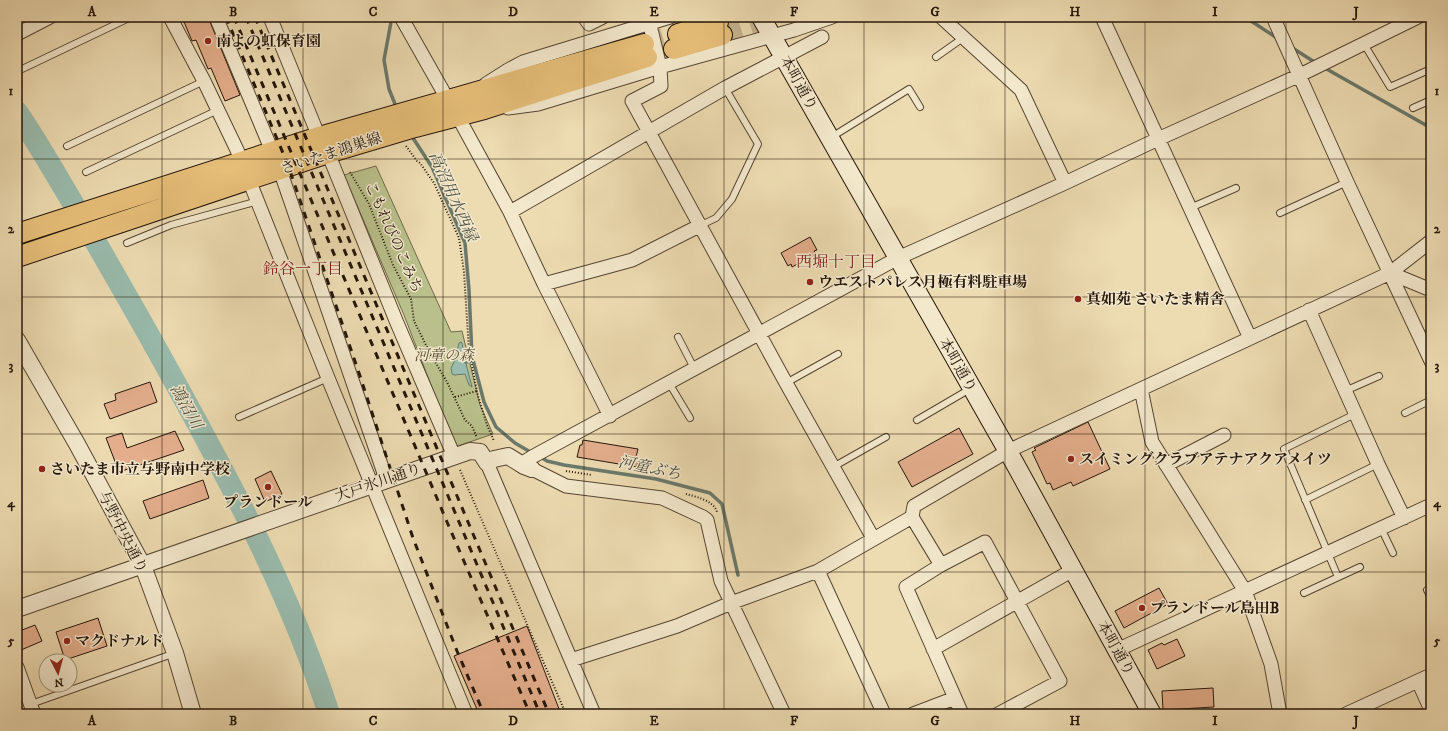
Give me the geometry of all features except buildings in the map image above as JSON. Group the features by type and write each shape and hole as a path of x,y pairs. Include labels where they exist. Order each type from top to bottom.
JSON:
{"main road":[{"name":"本町通り","path":"761,17 1008,451 1152,714"},
{"path":"671,34 720,28"},
{"name":"さいたま鴻巣線","path":"452,108 473,93 650,56"},
{"name":"さいたま鴻巣線","path":"17,257 118,223 246,170 272,151 324,145 396,132 411,119 452,108 484,109 650,56"},
{"name":"さいたま鴻巣線","path":"17,234 109,204 246,170 280,170 324,145"}],"street":[{"path":"17,34 31,21 50,17"},
{"path":"170,17 218,109 246,170 328,378 379,482"},
{"path":"216,17 272,151"},
{"path":"270,17 454,456"},
{"path":"401,17 510,212 610,416"},
{"path":"584,17 589,24 603,17"},
{"path":"650,56 772,36 832,17"},
{"path":"1102,17 1250,338"},
{"path":"487,463 505,456 514,459 532,461 694,368 898,258 1300,75 1418,17"},
{"path":"942,18 1021,90 1065,183"},
{"path":"1275,18 1347,182 1431,361"},
{"path":"649,20 671,34"},
{"path":"649,20 650,56 661,86 632,101 699,226 873,538"},
{"path":"473,93 523,62 649,20"},
{"path":"510,212 725,88 822,37"},
{"path":"280,170 379,482 466,714"},
{"path":"544,284 632,260 699,226"},
{"path":"941,565 912,517 914,506 1008,451 1390,273 1431,241"},
{"path":"1390,273 1431,290"},
{"path":"1309,310 1355,414 1404,518"},
{"name":"与野中央通り","path":"17,340 77,444 142,566 175,653 193,714"},
{"path":"1141,389 1152,442 1245,591 1271,664 1280,714"},
{"path":"1166,465 1224,435"},
{"name":"大戸氷川通り","path":"142,566 263,522 454,456 470,451 477,451"},
{"path":"477,451 482,454 487,463 594,714"},
{"path":"532,461 543,473 566,486 662,498 707,520 721,581 784,714"},
{"path":"1117,650 1431,506"},
{"path":"571,660 678,626 731,602 818,571 873,538 912,517"},
{"path":"962,714 906,587 941,565 985,542 1060,681 1019,709 998,714"},
{"path":"17,609 142,566"},
{"path":"933,649 1073,570"},
{"path":"818,571 884,714"},
{"path":"17,667 32,709"},
{"path":"1346,714 1431,675"},
{"path":"1418,681 1431,710"},
{"path":"913,714 955,698"}],"lane":[{"path":"20,70 131,17"},
{"path":"936,58 963,38"},
{"path":"1364,44 1390,87 1431,69"},
{"path":"67,146 204,81"},
{"path":"699,226 716,218 732,199 758,144 725,88"},
{"path":"829,138 909,89 920,107"},
{"path":"1413,108 1431,100"},
{"path":"86,172 218,109"},
{"path":"1280,213 1347,182"},
{"path":"1190,208 1236,188"},
{"path":"127,243 171,226 258,201"},
{"path":"678,337 694,368"},
{"path":"786,383 838,354"},
{"path":"1345,391 1379,376"},
{"path":"239,417 328,378"},
{"path":"669,383 690,418"},
{"path":"917,420 972,388"},
{"path":"1405,413 1431,400"},
{"path":"1338,577 1284,449 1355,414"},
{"path":"833,467 886,437"},
{"path":"1305,500 1378,464"},
{"path":"1382,528 1393,553"},
{"path":"1304,593 1360,567"},
{"path":"1427,590 1431,598"},
{"path":"32,709 175,653"}],"path":[{"path":"396,132 434,183 459,238 463,265 470,361 487,425 494,441"},
{"name":"こもれびのこみち","path":"349,170 370,204 393,265 411,299 414,322 455,397"},
{"path":"477,391 455,397 466,420 472,426 478,442 477,451"},
{"path":"454,456 566,714"}],"green space":[{"name":"河童の森","path":"376,166 451,332 462,331 480,405 493,434 455,447 404,315 344,175"}],"shaded area":[{"path":"461,342 472,387 469,385 465,374 452,374 451,368 455,360 459,343"}],"waterway":[{"name":"高沼用水西縁","path":"390,17 391,22 384,60 389,89 397,109"},
{"path":"1245,17 1277,38"},
{"path":"1291,47 1316,63"},
{"path":"1323,67 1431,128"},
{"name":"鴻沼川","path":"17,112 51,166 120,284 205,436 252,526 294,619 329,714"},
{"name":"高沼用水西縁","path":"411,135 432,167 465,243 472,356 484,402 496,427 515,443 532,453"},
{"name":"高沼用水西縁","path":"466,362 473,360"},
{"name":"河童ぶち","path":"539,456 547,461 564,465 656,479 710,493 722,504 738,575"}],"tunnel":[{"path":"718,22 732,17"},
{"path":"722,35 780,17"},
{"path":"644,44 671,36"}],"railway":[{"path":"226,17 288,165 359,373 413,538 457,651 484,714"},
{"path":"234,17 447,522 530,714"},
{"path":"246,17 540,714"},
{"path":"255,17 549,714"}],"place":[{"name":"南よの虹保育園","path":"208,41"},
{"name":"ウエストパレス月極有料駐車場","path":"810,282"},
{"name":"真如苑 さいたま精舎","path":"1078,299"},
{"name":"スイミングクラブアテナアクアメイツ","path":"1071,459"},
{"name":"さいたま市立与野南中学校","path":"42,469"},
{"name":"プランドール","path":"268,487"},
{"name":"プランドール島田B","path":"1142,608"},
{"name":"マクドナルド","path":"67,641"}],"district":[{"name":"西堀十丁目","path":"836,261"},
{"name":"鈴谷一丁目","path":"303,268"}]}
